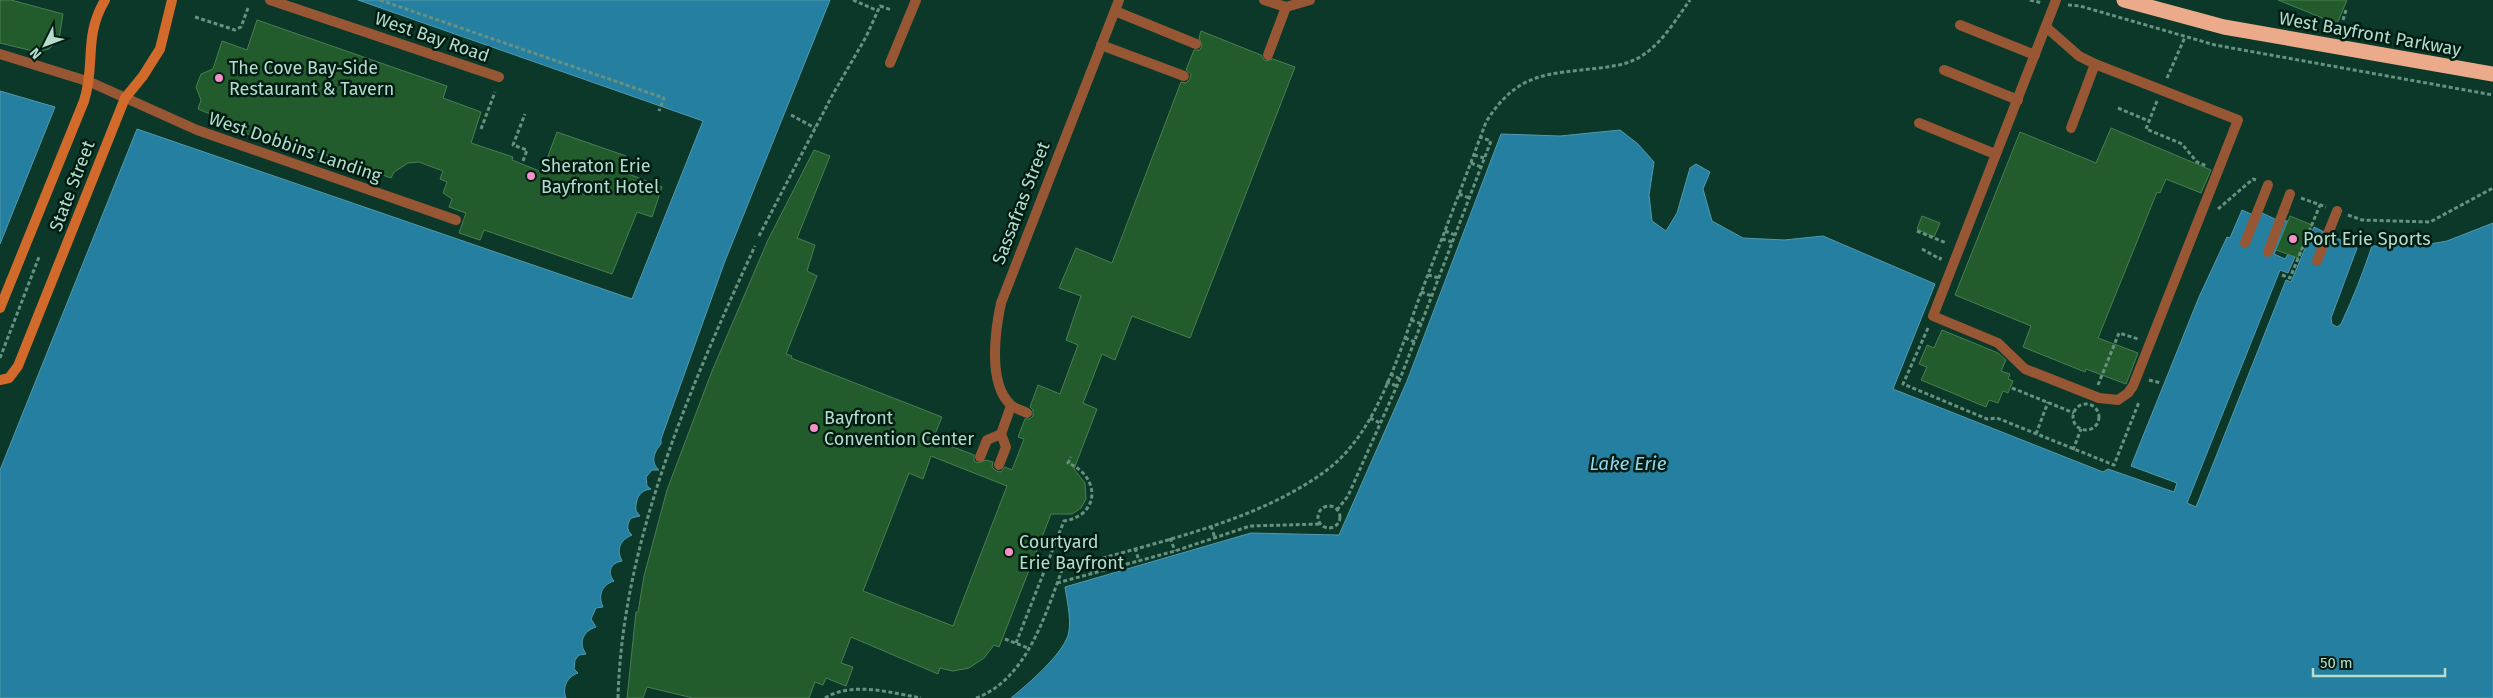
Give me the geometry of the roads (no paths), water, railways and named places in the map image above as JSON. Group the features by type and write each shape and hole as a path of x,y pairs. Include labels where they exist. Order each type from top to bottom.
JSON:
{"highway":[{"name":"West Bayfront Parkway","path":"2124,0 2224,27 2493,74"}],"street":[{"name":"State Street","path":"0,308 90,82 90,43 93,25 105,0"},
{"name":"State Street","path":"0,380 9,378 18,366 125,98 144,76 160,49 172,0"},
{"name":"West Bay Road","path":"270,0 499,77"},
{"path":"890,63 916,0"},
{"name":"Sassafras Street","path":"1011,406 1003,395 997,380 996,325 1000,303 1119,0"},
{"path":"1264,0 1286,7 1310,0"},
{"path":"2046,27 2079,56 2095,64 2238,120 2133,386 2128,393 2118,400 2099,398 2025,369 1998,343 1933,316 2056,0"},
{"path":"1268,55 1286,7"},
{"path":"1115,11 1196,44"},
{"path":"1960,25 2035,55"},
{"path":"1101,44 1184,76"},
{"name":"West Dobbins Landing","path":"0,54 90,82 197,130 456,220"},
{"path":"2071,128 2095,64"},
{"path":"1944,70 2018,100"},
{"path":"1919,123 1995,154"},
{"path":"2245,242 2268,185"},
{"path":"2268,252 2290,194"},
{"path":"2317,261 2338,211"},
{"path":"980,457 987,440 1000,434 1011,406 1027,413"},
{"path":"999,465 1006,447 1000,434"}],"water":[{"path":"358,0 830,0 725,261 661,439 661,444 656,450 654,460 659,470 652,470 646,477 647,486 651,489 643,491 637,499 636,511 640,516 631,518 629,522 628,529 632,535 620,545 619,553 622,561 612,566 610,572 614,581 603,588 601,599 603,607 596,608 591,619 596,627 588,631 583,638 582,646 586,654 579,655 575,660 574,669 578,673 566,683 566,698 0,698 0,470 137,129 632,299 703,121"},
{"path":"0,91 55,107 0,244"},
{"name":"Lake Erie","path":"1620,130 1638,144 1654,162 1649,195 1652,221 1666,231 1677,213 1690,168 1696,164 1710,172 1703,189 1712,221 1743,238 1784,240 1823,236 1935,284 1893,389 2103,472 2108,469 2174,492 2177,483 2131,466 2199,297 2227,237 2230,238 2242,210 2253,215 2260,212 2277,220 2288,221 2274,254 2285,259 2288,254 2295,257 2288,273 2280,270 2187,503 2196,507 2286,280 2291,282 2314,227 2357,248 2331,318 2332,324 2337,327 2341,324 2350,305 2372,246 2425,245 2447,241 2493,223 2493,698 1011,698 1054,658 1067,639 1070,620 1065,587 1251,533 1339,535 1407,381 1501,134 1560,136"}],"place":[{"name":"The Cove Bay-Side Restaurant & Tavern","path":"219,78"},
{"name":"Sheraton Erie Bayfront Hotel","path":"531,176"},
{"name":"Port Erie Sports","path":"2293,239"},
{"name":"Bayfront Convention Center","path":"814,428"},
{"name":"Courtyard Erie Bayfront","path":"1009,552"}]}
